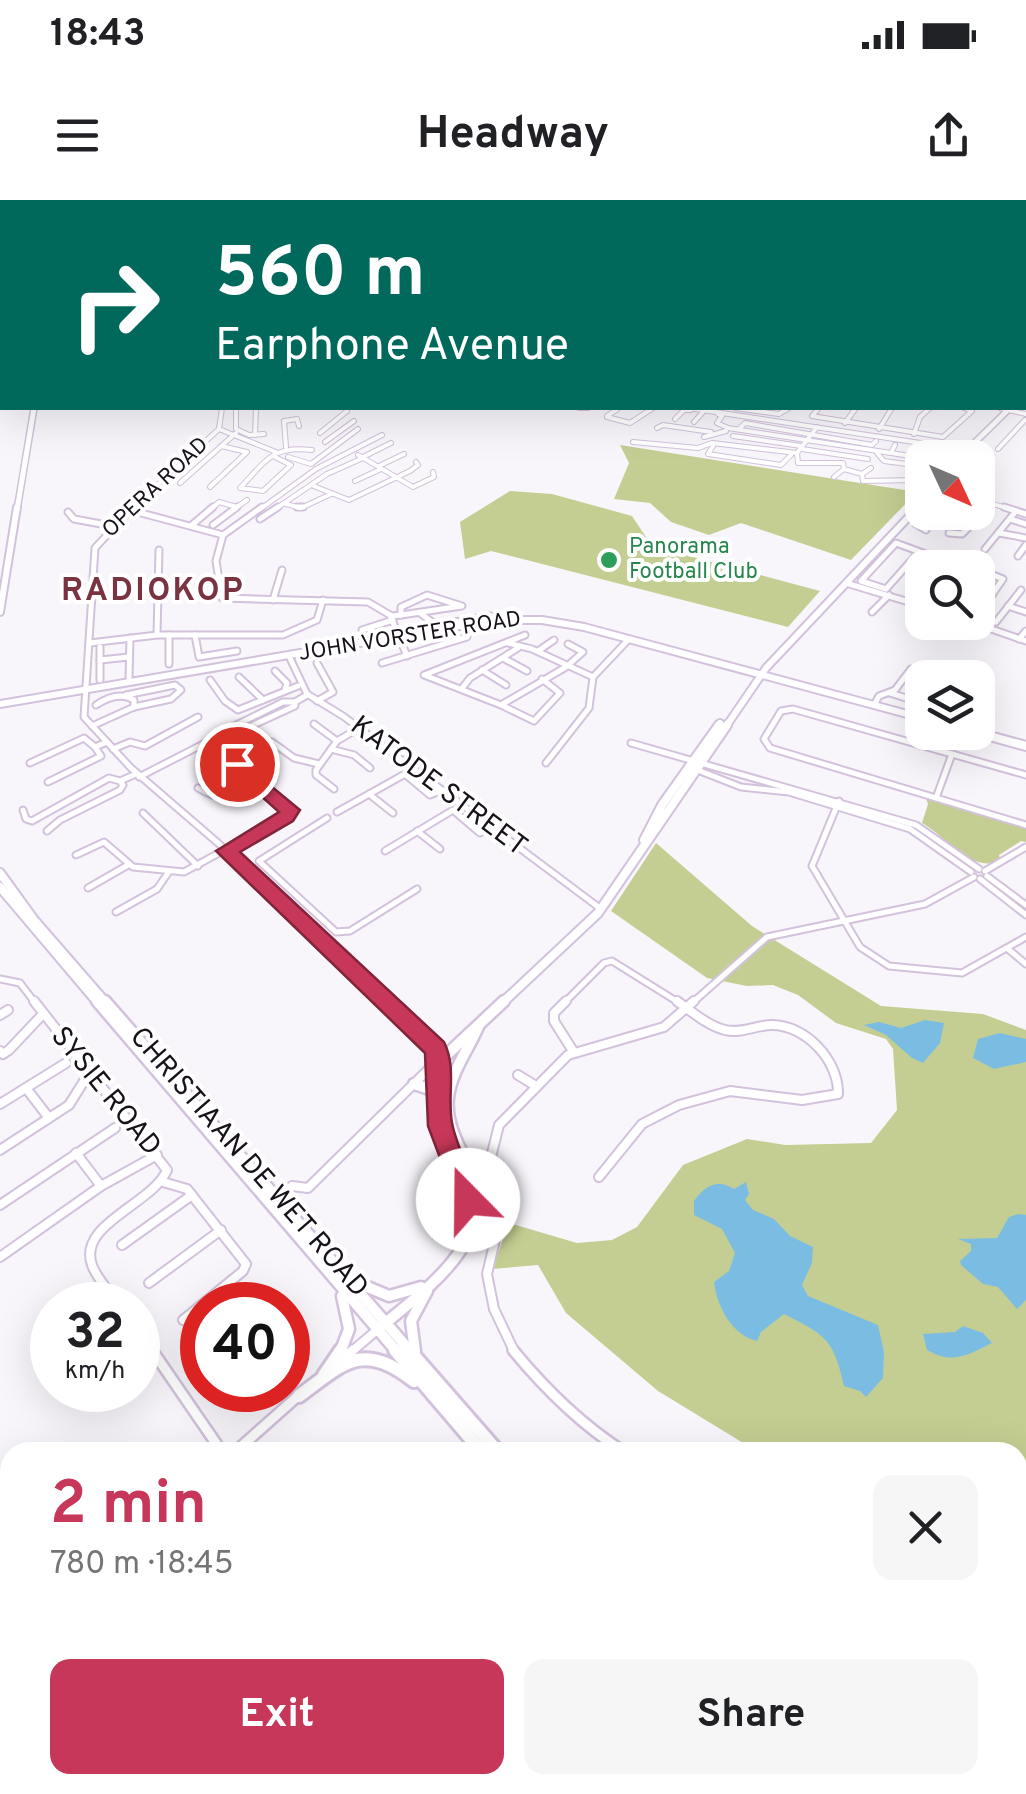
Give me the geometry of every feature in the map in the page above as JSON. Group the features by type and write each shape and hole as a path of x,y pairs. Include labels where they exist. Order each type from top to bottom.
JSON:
{"main road":[{"path":"0,612 32,410"},
{"path":"978,440 1010,410"},
{"path":"791,640 905,521"},
{"path":"636,861 692,763"},
{"path":"322,1377 347,1344 352,1328 339,1276"},
{"name":"CHRISTIAAN DE WET ROAD","path":"339,1276 382,1326 416,1354 490,1442"},
{"name":"CHRISTIAAN DE WET ROAD","path":"439,1403 473,1442"}],"street":[{"path":"0,579 32,410"},
{"name":"OPERA ROAD","path":"92,726 84,717 95,548 112,526 219,429 222,410"},
{"path":"236,410 236,429 264,434"},
{"path":"256,410 256,435"},
{"path":"616,410 607,417 628,424 646,410"},
{"path":"675,420 684,410 721,415 717,423 728,428 802,446 828,436 873,445 876,441"},
{"path":"726,410 905,443"},
{"path":"818,410 814,417 914,434 948,435 969,410"},
{"path":"844,422 854,410"},
{"path":"879,429 891,410"},
{"path":"914,434 920,417 928,410"},
{"path":"320,432 347,412"},
{"path":"694,422 703,412"},
{"path":"325,415 339,418"},
{"path":"222,416 236,416"},
{"path":"256,416 266,416"},
{"path":"998,448 1025,417"},
{"path":"286,447 284,421 298,420 300,427"},
{"path":"274,453 309,465 354,421"},
{"path":"322,422 344,432"},
{"path":"740,428 745,423 802,446"},
{"path":"256,426 266,425"},
{"path":"658,428 662,425 698,433 730,431 868,459"},
{"path":"712,446 708,454 784,464 817,427"},
{"path":"676,434 680,428"},
{"path":"219,429 236,433 274,453 292,463 264,491 240,488 274,453 286,447 312,450"},
{"path":"325,442 358,429"},
{"path":"704,437 712,432"},
{"path":"180,483 236,433"},
{"path":"382,434 316,469 223,535 216,561 220,598 364,601 392,618 407,656"},
{"path":"733,436 878,453 883,464 903,464"},
{"path":"632,442 648,438 701,451 716,443 891,453 903,464"},
{"path":"260,520 327,474 391,443"},
{"path":"891,453 895,445"},
{"path":"210,487 247,452 221,446"},
{"path":"802,446 798,463 817,466 830,461 844,463 844,469"},
{"path":"730,457 734,448"},
{"path":"751,461 755,451"},
{"path":"355,481 404,454"},
{"path":"772,464 776,456"},
{"path":"361,457 415,487 434,477 433,472"},
{"path":"885,480 905,461"},
{"path":"311,484 351,500 416,467 416,462"},
{"path":"811,474 817,466"},
{"path":"844,469 862,474 871,468"},
{"path":"316,469 327,474"},
{"path":"834,477 844,469"},
{"path":"174,470 191,472"},
{"path":"862,474 863,481 905,476"},
{"path":"285,504 302,508 332,494"},
{"path":"212,525 247,500"},
{"path":"191,526 218,502 238,507"},
{"path":"995,504 1026,514"},
{"path":"130,510 223,535"},
{"path":"985,549 1016,511"},
{"path":"68,512 74,520 112,526"},
{"path":"1010,519 1026,524"},
{"path":"949,532 962,535 966,530"},
{"path":"999,534 1026,541 1018,556"},
{"path":"894,543 918,553 886,589 861,581 894,543"},
{"path":"157,635 158,550"},
{"path":"273,600 282,570"},
{"path":"846,583 905,600"},
{"path":"996,622 1021,590"},
{"path":"362,630 401,615 462,606 427,595 401,607 401,615"},
{"path":"872,612 889,595"},
{"path":"90,643 169,634 292,633 317,620 323,600"},
{"path":"1008,606 1026,612"},
{"path":"420,613 435,625 490,616"},
{"name":"JOHN VORSTER ROAD","path":"2,706 399,637 528,619 576,625 905,713"},
{"path":"995,629 1024,637"},
{"path":"250,639 290,638 292,633"},
{"path":"169,634 169,664"},
{"path":"196,635 199,657 237,651"},
{"path":"525,635 424,674 535,721 560,693 542,679"},
{"path":"382,662 467,636"},
{"path":"129,678 130,638"},
{"path":"546,763 589,708 593,677 629,639"},
{"path":"537,651 554,640"},
{"path":"692,763 791,640"},
{"path":"508,643 537,651 593,677"},
{"path":"500,705 566,667 583,652 568,644"},
{"path":"100,648 100,680"},
{"path":"462,688 482,670 518,648"},
{"path":"100,660 129,656"},
{"name":"KATODE STREET","path":"289,656 298,686 307,695 359,728 601,909"},
{"path":"503,658 527,671"},
{"path":"316,701 333,692 317,664"},
{"path":"482,670 506,685"},
{"path":"275,671 286,682 284,692"},
{"path":"239,676 263,700"},
{"path":"874,705 879,696 890,693 905,677"},
{"path":"210,680 236,710 298,686"},
{"path":"96,705 108,698 175,685 181,690 169,700 134,707 92,726 138,776 284,904 456,1071"},
{"path":"890,693 905,698"},
{"path":"126,695 134,700 134,707"},
{"path":"294,702 295,706 247,729 238,732 232,728 234,723 307,695"},
{"path":"1026,775 788,708 778,714 764,739 767,747 1026,825"},
{"path":"113,749 132,742 148,745 198,717"},
{"path":"314,724 338,740"},
{"path":"334,789 316,775 319,764 338,740 359,728"},
{"path":"995,737 1026,746"},
{"path":"30,764 84,738 101,756 48,782"},
{"path":"120,781 217,738"},
{"path":"95,747 107,742"},
{"path":"272,742 292,758 319,764"},
{"path":"631,743 837,803 924,835 1026,905"},
{"path":"330,749 354,755 370,768"},
{"path":"936,798 952,754"},
{"path":"692,763 741,787 784,790 837,803"},
{"path":"76,855 104,842 128,866 168,872 198,866 286,816 290,810 286,805 237,764"},
{"path":"337,812 406,774 429,794 442,790"},
{"path":"24,810 26,819 32,820 112,777 120,781 120,790 60,820 48,831"},
{"path":"198,788 213,799 228,800 262,786"},
{"path":"369,794 392,813"},
{"path":"837,803 812,862 866,952 899,968 962,973 1026,937"},
{"path":"385,851 454,810 480,832 492,827"},
{"path":"143,814 198,866"},
{"path":"327,818 259,860 342,934 417,890"},
{"path":"417,831 440,849"},
{"path":"608,1442 528,1369 502,1332 488,1291 487,1274 502,1210 490,1157 503,1120 573,1052 659,1029 767,937 925,904 1026,847"},
{"path":"292,1186 308,1188 601,909 636,861"},
{"path":"88,888 128,866"},
{"path":"116,912 157,889 168,872"},
{"name":"CHRISTIAAN DE WET ROAD","path":"0,873 42,929 339,1276"},
{"path":"979,874 1026,916"},
{"name":"CHRISTIAAN DE WET ROAD","path":"0,887 339,1276"},
{"path":"284,904 297,896"},
{"path":"1007,948 1026,964"},
{"path":"573,1052 554,1021 554,1014 606,962 621,964 676,1004 688,1007 723,1031 773,1025 791,1031 829,1057 840,1092 827,1098 790,1098 730,1091 658,1114 645,1122 599,1178"},
{"name":"SYSIE ROAD","path":"0,979 16,980 167,1170 163,1182 106,1224 93,1241 90,1264 103,1282"},
{"path":"0,1016 8,1010"},
{"path":"1,1054 22,1042 31,1024 43,1014"},
{"path":"416,1354 411,1330 413,1315 472,1238 478,1218 477,1193 450,1125 447,1101 456,1071 479,1025"},
{"path":"443,1057 438,1092 440,1126 468,1200 466,1243"},
{"path":"0,1104 66,1063"},
{"path":"0,1150 73,1101 89,1072"},
{"path":"518,1075 536,1086"},
{"path":"414,1084 438,1092"},
{"path":"26,1088 49,1118"},
{"path":"0,1204 115,1128"},
{"path":"76,1153 101,1186"},
{"path":"0,1256 101,1186 157,1155"},
{"path":"163,1182 183,1186 192,1195 246,1266 227,1282"},
{"path":"122,1245 192,1195"},
{"path":"150,1282 220,1230"},
{"path":"310,1387 449,1267"},
{"path":"339,1276 384,1297 400,1297 434,1281"},
{"name":"CHRISTIAAN DE WET ROAD","path":"382,1326 439,1403"},
{"path":"310,1388 348,1362 376,1355 397,1366 439,1403"},
{"path":"160,1363 215,1442"},
{"path":"246,1442 280,1412"}],"green space":[{"path":"620,445 905,490 905,504 851,560 741,523 709,535 671,522 650,503 614,499 629,463"},
{"name":"Panorama Football Club","path":"510,491 552,494 632,516 652,546 820,591 788,627 491,551 465,559 460,522"},
{"path":"925,796 1026,826 1026,842 1021,841 999,855 1000,860 990,863 970,858 922,823 928,804"},
{"path":"656,843 752,926 881,1006 983,1014 1026,1030 1026,1442 742,1442 658,1391 566,1313 538,1265 492,1269 509,1223 577,1243 612,1240 637,1227 683,1165 747,1139 785,1145 871,1143 897,1110 893,1049 886,1039 836,1023 798,995 773,985 747,986 707,978 611,911"}],"water":[{"path":"925,1020 944,1023 940,1043 923,1063 886,1035 864,1025 879,1022 901,1028"},
{"path":"1000,1033 1026,1039 1026,1062 994,1069 973,1058 978,1039"},
{"path":"746,1182 749,1194 745,1200 753,1210 774,1219 790,1236 813,1247 812,1263 802,1285 808,1296 878,1325 884,1352 883,1378 866,1397 844,1386 831,1348 809,1328 784,1314 761,1332 757,1341 740,1333 722,1310 714,1282 729,1271 735,1253 722,1229 694,1215 694,1201 712,1185 734,1189"},
{"path":"1026,1215 1026,1300 1017,1309 998,1287 983,1284 961,1265 960,1261 971,1251 971,1244 958,1239 997,1238 1009,1217"},
{"path":"963,1326 983,1333 992,1343 952,1358 927,1350 923,1334 955,1332"}],"place":[{"name":"Panorama Football Club","path":"609,560"}],"district":[{"name":"RADIOKOP","path":"153,592"}],"route":[{"path":"237,764 290,810 226,851 436,1049 440,1066 440,1126 468,1200"}]}
